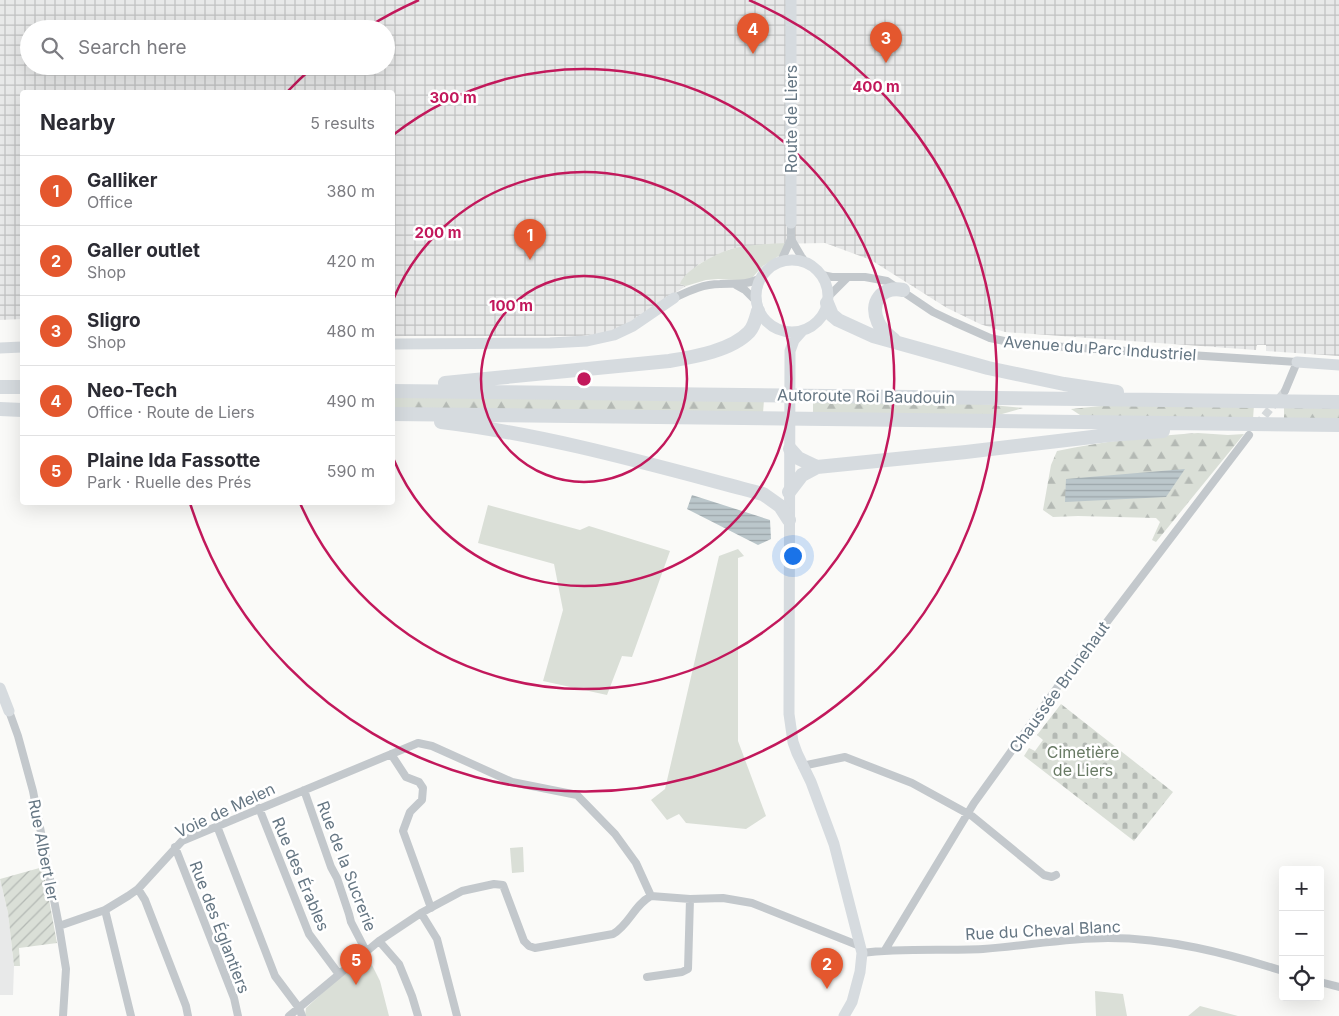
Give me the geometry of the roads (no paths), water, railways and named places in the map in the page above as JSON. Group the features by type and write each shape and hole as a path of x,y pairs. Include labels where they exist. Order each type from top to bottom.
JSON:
{"highway":[{"path":"899,344 880,327 875,308 877,300 883,293 893,289 903,290"},
{"path":"828,300 832,315 841,322 873,336 988,368 1064,384 1124,393 1142,400"},
{"path":"399,391 422,385 537,375 703,356 731,344 750,332 757,305"},
{"path":"0,386 20,387"},
{"name":"Autoroute Roi Baudouin","path":"399,391 1339,402"},
{"path":"0,410 20,410"},
{"path":"395,414 420,420 529,435 763,494 780,506 789,520"},
{"name":"Autoroute Roi Baudouin","path":"395,414 1339,425"},
{"path":"789,492 802,475 817,466 1182,429 1206,423"},
{"path":"790,449 798,458 817,466"},
{"path":"763,494 779,489 790,476"}],"street":[{"name":"Route de Liers","path":"791,0 792,239 800,256 806,263"},
{"name":"Route de Liers","path":"781,261 792,239"},
{"path":"757,305 756,288 759,279 769,268 781,261 796,260 812,266 822,275 826,284 828,300"},
{"name":"Avenue du Parc Industriel","path":"822,275 881,279 903,290 934,312 990,338 1019,344 1339,365"},
{"path":"844,1016 852,1002 860,972 861,949 834,844 793,742 789,714 789,492 790,351 794,340 802,331 819,320 823,315 828,300 847,278"},
{"path":"395,344 550,344 587,341 614,335 633,326 674,298 691,289 720,284 736,285 759,279"},
{"path":"736,285 745,290 757,305 766,322 783,337 790,351"},
{"path":"776,329 789,332 802,331"},
{"path":"0,348 20,347"},
{"path":"1285,391 1297,362"},
{"name":"Chaussée Brunehaut","path":"885,950 968,813 1059,685 1249,434"},
{"name":"Rue Albert Ier","path":"0,688 18,736 32,791 59,926 66,969 63,1016"},
{"name":"Voie de Melen","path":"59,926 105,910 138,889 182,841 418,743 432,746 512,782 577,795 620,841 636,863 651,896"},
{"path":"391,754 406,777 419,782 423,788 422,800 410,812 402,831 430,908"},
{"path":"802,766 845,757 912,783 968,813 1044,875 1056,875"},
{"name":"Rue de la Sucrerie","path":"304,790 330,867 337,878 350,914 350,922 366,951"},
{"name":"Rue des Érables","path":"259,808 309,934 338,973"},
{"path":"217,826 275,976 300,1012"},
{"name":"Rue des Églantiers","path":"175,848 234,998 238,1016"},
{"path":"289,1016 300,1012 338,973 378,941 420,913 462,891 500,884 506,891 524,941 529,946 535,948 613,934 621,928 640,903 651,896 690,899 722,898 752,902 861,949"},
{"path":"138,889 145,900 186,1006 188,1016"},
{"path":"647,977 682,972 688,969 690,899"},
{"path":"105,910 131,1016"},
{"path":"420,913 437,939 457,1016"},
{"name":"Rue du Cheval Blanc","path":"861,949 984,948 1052,941 1108,938 1155,940 1194,947 1279,970"},
{"path":"378,941 399,964 418,1016"}],"tunnel":[{"path":"1257,425 1285,391"}],"place":[{"name":"Neo-Tech","path":"753,54"},
{"name":"Sligro","path":"886,63"},
{"name":"Galliker","path":"530,260"},
{"name":"Plaine Ida Fassotte","path":"356,985"},
{"name":"Galler outlet","path":"827,989"}],"park label":[{"name":"Cimetière de Liers","path":"1083,761"}]}
